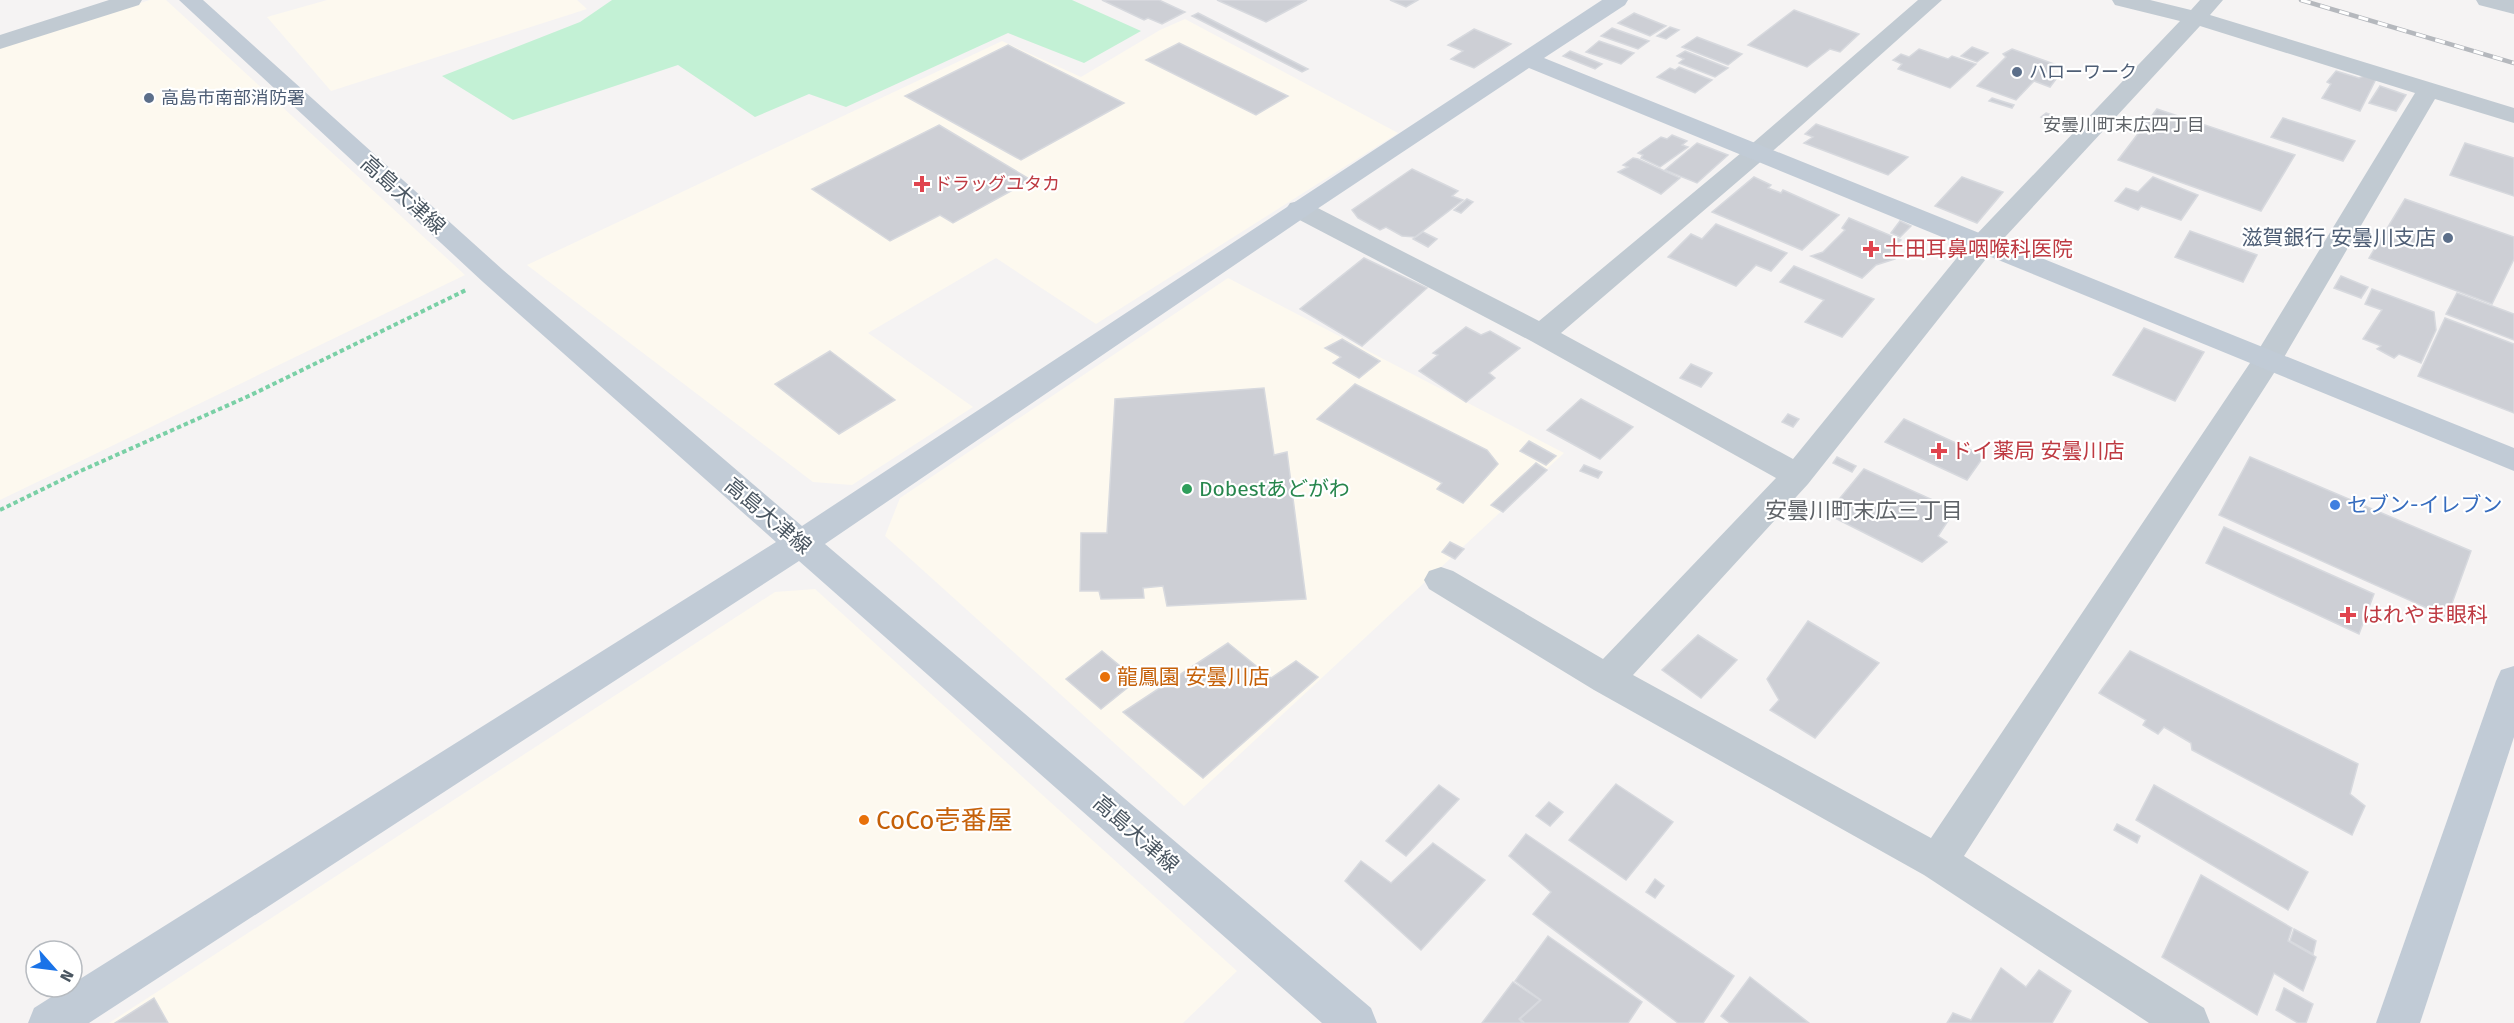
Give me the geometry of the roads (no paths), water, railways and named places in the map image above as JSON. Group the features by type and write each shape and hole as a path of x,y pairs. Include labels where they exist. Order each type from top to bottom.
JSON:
{"street":[{"path":"0,42 131,0"},
{"name":"高島大津線","path":"190,0 493,276 757,508 801,543 1354,1023"},
{"path":"50,1023 801,543 1299,209 1617,0"},
{"path":"1541,334 1756,153 1931,0"},
{"path":"2123,0 2204,9 2429,90 2514,116"},
{"path":"2487,0 2514,7"},
{"path":"1607,679 1797,476 1983,244 2204,9"},
{"path":"1526,59 2514,460"},
{"path":"1938,862 2268,359 2429,90"},
{"path":"1299,209 1541,334 1797,476"},
{"path":"1441,580 1607,679 1938,862 2188,1023"},
{"path":"2398,1023 2514,681"}],"railway":[{"path":"2301,0 2514,63"}],"place":[{"name":"ハローワーク","path":"2017,72"},
{"name":"高島市南部消防署","path":"149,98"},
{"name":"ドラッグユタカ","path":"922,184"},
{"name":"滋賀銀行 安曇川支店","path":"2448,238"},
{"name":"土田耳鼻咽喉科医院","path":"1871,249"},
{"name":"ドイ薬局 安曇川店","path":"1939,451"},
{"name":"Dobestあどがわ","path":"1187,489"},
{"name":"セブン-イレブン","path":"2335,505"},
{"name":"はれやま眼科","path":"2348,615"},
{"name":"龍鳳園 安曇川店","path":"1105,677"},
{"name":"CoCo壱番屋","path":"864,820"}],"district":[{"name":"安曇川町末広四丁目","path":"2124,125"},
{"name":"安曇川町末広三丁目","path":"1864,510"}]}
